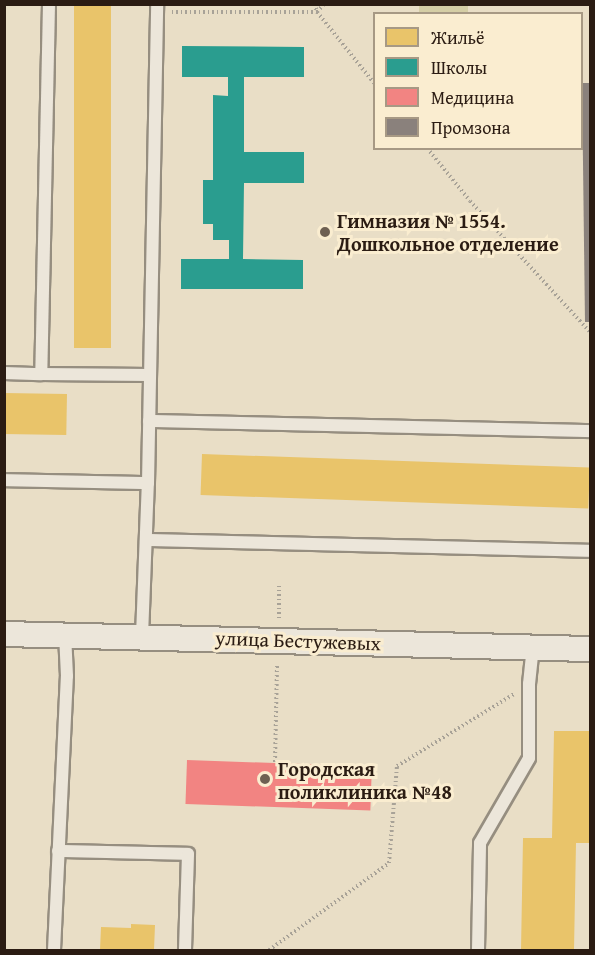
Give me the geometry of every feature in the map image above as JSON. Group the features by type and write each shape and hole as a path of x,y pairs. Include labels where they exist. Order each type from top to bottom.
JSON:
{"street":[{"name":"улица Бестужевых","path":"4,634 591,649"}],"lane":[{"path":"40,374 49,4"},
{"path":"142,636 148,483 157,8"},
{"path":"4,373 149,375"},
{"path":"149,421 591,431"},
{"path":"4,480 148,483"},
{"path":"146,540 591,552"},
{"path":"54,951 67,676 64,634"},
{"path":"478,951 480,843 529,759 529,684 533,648"},
{"path":"58,851 188,854 185,951"}],"path":[{"path":"314,4 317,12 373,81"},
{"path":"317,12 324,4"},
{"path":"157,8 317,12"},
{"path":"429,150 470,201 591,332"},
{"path":"279,586 279,618"},
{"path":"275,762 278,664"},
{"path":"269,951 389,863 397,766 529,684"}],"shaded area":[{"path":"419,5 468,5 468,12 419,12"}],"building: Жильё":[{"path":"74,4 111,4 111,348 74,348"},
{"path":"4,393 67,394 66,435 4,434"},
{"path":"202,454 590,468 588,509 201,495"},
{"path":"554,731 590,731 590,843 576,843 574,950 521,950 523,838 552,838"},
{"path":"131,924 155,925 154,950 100,950 101,927 131,928"}],"building: Школы":[{"path":"182,46 304,47 304,77 244,77 244,152 304,152 304,183 244,183 243,259 303,260 303,289 181,289 181,259 229,259 229,240 213,240 213,224 203,224 203,180 213,180 213,95 228,96 228,77 182,77"}],"building: Медицина":[{"path":"187,760 372,766 370,810 185,804"}],"building: Промзона":[{"path":"583,83 590,83 590,322 585,322"}],"place":[{"name":"Гимназия № 1554. Дошкольное отделение","path":"325,232"},
{"name":"Городская поликлиника №48","path":"265,779"}]}
